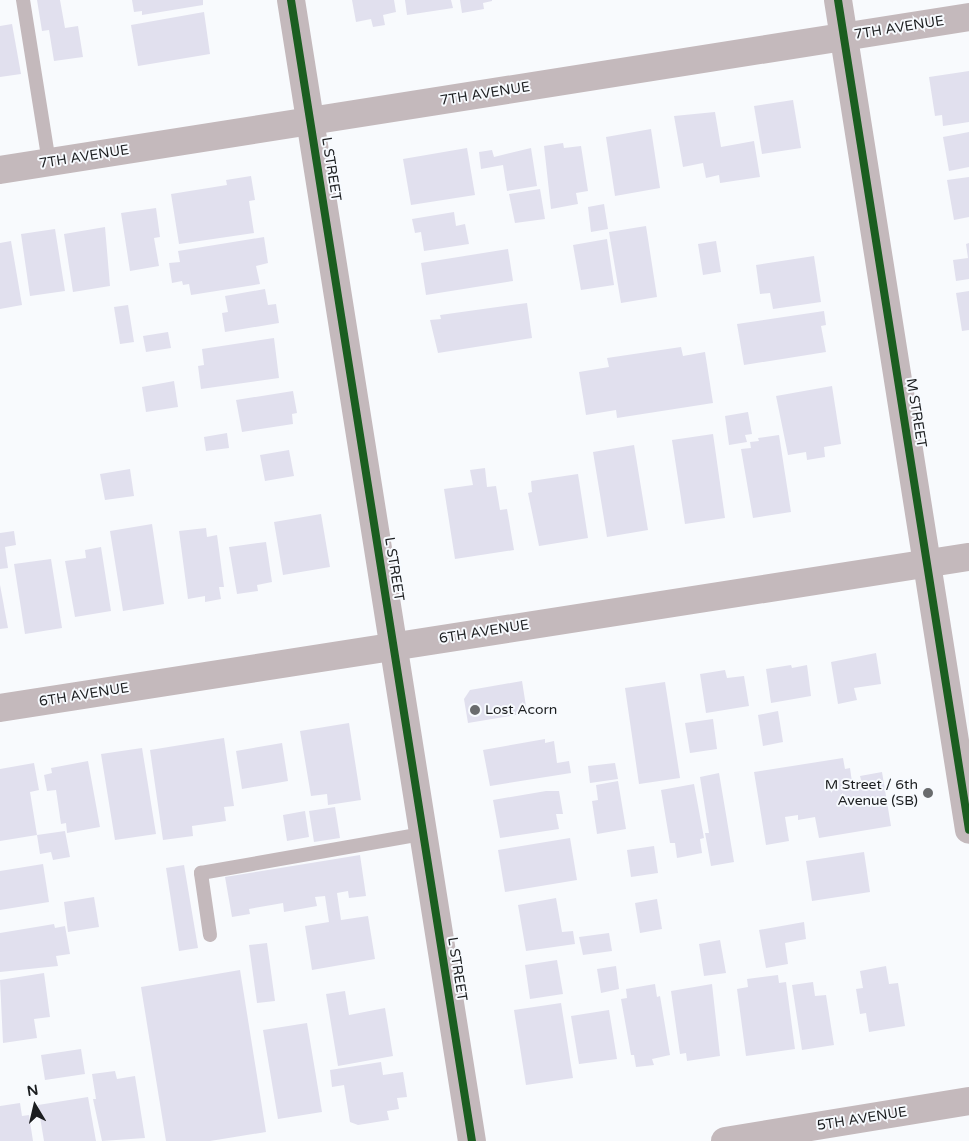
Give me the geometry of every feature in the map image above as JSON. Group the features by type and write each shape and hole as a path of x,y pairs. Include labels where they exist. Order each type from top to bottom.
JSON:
{"street":[{"name":"L STREET","path":"291,0 472,1141"},
{"name":"M STREET","path":"838,0 969,830"},
{"name":"7TH AVENUE","path":"0,170 969,17"},
{"name":"6TH AVENUE","path":"0,708 969,557"},
{"name":"5TH AVENUE","path":"725,1141 969,1102"}],"lane":[{"path":"23,0 49,162"},
{"path":"210,935 200,873 423,834"}],"building":[{"path":"37,0 60,0 65,28 78,26 83,57 54,61 49,30 42,31"},
{"path":"132,0 203,0 203,5 142,15 142,11 134,12"},
{"path":"352,0 394,0 396,12 383,15 385,25 373,27 371,19 356,22"},
{"path":"405,0 451,0 453,8 407,15"},
{"path":"460,0 492,1 483,3 484,9 462,13"},
{"path":"204,12 210,54 138,66 131,25"},
{"path":"12,24 21,74 0,77 0,26"},
{"path":"969,71 969,122 943,126 942,115 935,116 929,77"},
{"path":"793,100 801,148 762,154 754,106"},
{"path":"715,112 721,147 754,141 760,177 720,183 719,175 706,178 703,163 683,167 674,116"},
{"path":"651,129 660,188 615,196 606,137"},
{"path":"969,132 969,167 949,171 943,137"},
{"path":"563,143 564,148 581,146 588,191 576,193 578,204 551,209 544,146"},
{"path":"467,148 475,195 411,205 403,159"},
{"path":"531,148 537,186 507,191 503,165 481,169 479,152 492,150 494,157"},
{"path":"251,176 255,200 249,201 254,233 179,244 171,194 227,185 226,180"},
{"path":"969,177 969,217 954,220 947,180"},
{"path":"540,189 545,219 515,223 509,194"},
{"path":"604,204 608,229 591,232 588,207"},
{"path":"156,208 160,237 154,238 159,266 130,271 121,213"},
{"path":"454,212 456,226 465,224 469,244 424,251 421,232 415,233 412,219"},
{"path":"646,226 657,297 621,303 609,232"},
{"path":"105,227 110,286 73,292 64,234"},
{"path":"55,229 65,291 30,296 21,234"},
{"path":"264,237 268,263 256,266 260,284 191,295 189,284 183,285 182,281 172,283 169,263 180,262 178,251"},
{"path":"607,239 614,285 581,290 573,245"},
{"path":"11,241 22,305 0,309 0,243"},
{"path":"716,241 721,272 703,275 698,244"},
{"path":"969,243 969,279 956,281 953,260 968,258 966,244"},
{"path":"508,249 513,281 426,295 421,263"},
{"path":"814,256 821,302 773,309 770,293 760,294 756,265"},
{"path":"265,289 268,305 276,304 279,323 225,332 222,313 228,312 225,296"},
{"path":"969,291 969,330 962,331 956,293"},
{"path":"527,303 532,338 438,353 430,320 441,319 440,315"},
{"path":"128,305 134,342 120,344 114,307"},
{"path":"824,311 826,325 821,326 826,352 744,365 737,324"},
{"path":"168,332 171,348 146,352 143,336"},
{"path":"274,338 279,378 201,389 198,366 204,365 202,349"},
{"path":"681,347 683,356 705,352 713,403 617,418 616,410 586,415 579,372 609,367 607,358"},
{"path":"174,381 178,407 146,412 142,387"},
{"path":"832,386 841,444 824,447 825,457 807,460 806,452 788,455 776,396"},
{"path":"293,391 297,413 292,414 293,424 242,432 236,400"},
{"path":"748,412 752,434 745,435 747,442 729,445 725,416"},
{"path":"227,433 229,448 206,451 204,437"},
{"path":"713,434 725,518 685,524 672,440"},
{"path":"779,435 791,512 753,518 741,449 751,448 750,442 759,441 758,438"},
{"path":"634,445 648,530 607,537 593,452"},
{"path":"289,450 294,476 265,481 260,455"},
{"path":"485,468 487,487 496,486 500,510 507,509 514,550 455,559 444,489 473,485 470,470"},
{"path":"130,469 134,496 105,500 100,474"},
{"path":"578,474 588,538 539,546 528,493 532,492 531,481"},
{"path":"321,514 330,567 283,575 274,522"},
{"path":"152,524 164,604 123,611 110,531"},
{"path":"206,528 207,537 217,535 224,587 219,587 221,599 205,602 205,596 188,599 179,531"},
{"path":"14,531 16,545 5,547 8,568 0,569 0,533"},
{"path":"266,542 272,582 257,585 258,591 237,594 229,547"},
{"path":"101,547 111,611 75,617 65,561 86,558 85,550"},
{"path":"51,559 62,628 25,634 14,564"},
{"path":"0,585 8,628 0,629"},
{"path":"876,653 881,684 854,688 857,700 838,704 831,662"},
{"path":"791,665 792,668 807,665 811,696 771,703 766,669"},
{"path":"725,670 727,678 744,676 749,706 706,713 700,674"},
{"path":"522,681 527,713 468,723 464,699 470,690"},
{"path":"665,682 680,778 639,784 625,688"},
{"path":"778,711 783,742 763,746 758,715"},
{"path":"713,719 717,749 690,753 685,723"},
{"path":"349,723 361,800 328,805 327,794 311,796 300,731"},
{"path":"224,738 234,806 224,807 226,821 192,826 193,836 163,840 150,750"},
{"path":"545,739 545,743 554,741 557,763 569,761 571,773 490,786 483,750"},
{"path":"282,743 288,781 242,789 236,751"},
{"path":"142,748 156,834 115,840 101,754"},
{"path":"843,758 845,769 850,768 852,782 861,780 860,776 882,772 891,826 819,838 815,817 798,820 798,815 785,817 789,841 766,845 754,772"},
{"path":"88,761 100,827 67,833 66,823 61,824 56,790 47,791 44,775 52,773 51,768"},
{"path":"34,763 39,790 30,792 37,835 0,841 0,769"},
{"path":"615,763 618,779 590,783 588,766"},
{"path":"719,773 734,862 711,866 705,833 709,833 700,777"},
{"path":"618,781 626,829 597,834 592,801 598,800 596,785"},
{"path":"694,784 704,838 700,839 702,853 677,858 675,843 670,843 661,790"},
{"path":"546,791 559,791 563,814 556,814 559,829 500,838 493,800"},
{"path":"335,807 340,838 314,842 309,811"},
{"path":"305,811 309,837 287,841 283,815"},
{"path":"65,831 70,857 53,860 51,852 40,854 37,835"},
{"path":"570,838 577,880 505,892 498,850"},
{"path":"654,846 658,873 631,877 627,850"},
{"path":"864,852 870,892 812,901 806,861"},
{"path":"360,855 366,896 349,898 348,891 337,893 341,920 368,916 375,959 312,970 305,926 329,922 325,896 315,897 317,906 284,912 283,903 249,909 250,914 232,917 225,877"},
{"path":"43,864 49,902 0,910 0,871"},
{"path":"184,865 198,948 179,951 166,868"},
{"path":"94,897 99,927 68,932 64,902"},
{"path":"556,898 562,932 573,931 575,944 526,951 518,905"},
{"path":"657,899 662,929 640,933 635,903"},
{"path":"804,922 806,939 785,943 788,964 766,968 759,930"},
{"path":"54,924 55,928 65,926 70,954 56,956 58,966 0,972 0,933"},
{"path":"609,933 612,951 583,955 579,937"},
{"path":"720,940 726,973 704,976 699,944"},
{"path":"267,943 275,1001 257,1003 249,945"},
{"path":"557,960 563,994 530,999 525,965"},
{"path":"616,966 619,989 601,993 597,969"},
{"path":"886,966 889,984 898,983 905,1026 869,1032 866,1013 860,1014 856,989 863,988 860,971"},
{"path":"240,970 266,1132 210,1141 166,1141 141,987"},
{"path":"44,973 50,1017 34,1019 37,1038 3,1043 0,980"},
{"path":"778,975 779,983 786,982 795,1049 746,1056 737,989 748,987 747,979"},
{"path":"813,982 815,996 826,995 834,1045 802,1050 792,985"},
{"path":"655,984 657,997 660,996 670,1055 652,1059 654,1065 636,1067 634,1055 631,1055 621,999 627,998 626,989"},
{"path":"712,984 720,1056 687,1061 686,1053 680,1054 671,991"},
{"path":"345,991 349,1015 385,1008 393,1056 338,1066 326,994"},
{"path":"561,1003 573,1078 526,1085 514,1010"},
{"path":"609,1010 617,1059 579,1064 571,1016"},
{"path":"307,1023 322,1112 278,1119 263,1030"},
{"path":"81,1049 85,1074 45,1080 41,1055"},
{"path":"381,1062 383,1075 403,1072 407,1097 397,1098 399,1109 387,1111 389,1120 358,1125 350,1122 344,1085 332,1087 330,1070"},
{"path":"115,1071 117,1079 135,1076 145,1138 102,1141 93,1099 96,1099 92,1074"},
{"path":"88,1097 96,1141 44,1141 38,1105"},
{"path":"20,1103 22,1116 29,1115 33,1141 0,1141 0,1106"}],"cycle path":[{"path":"291,0 472,1141"},
{"path":"838,0 969,830"}],"place":[{"name":"Lost Acorn","path":"475,710"},
{"name":"M Street / 6th Avenue (SB)","path":"928,793"}]}
